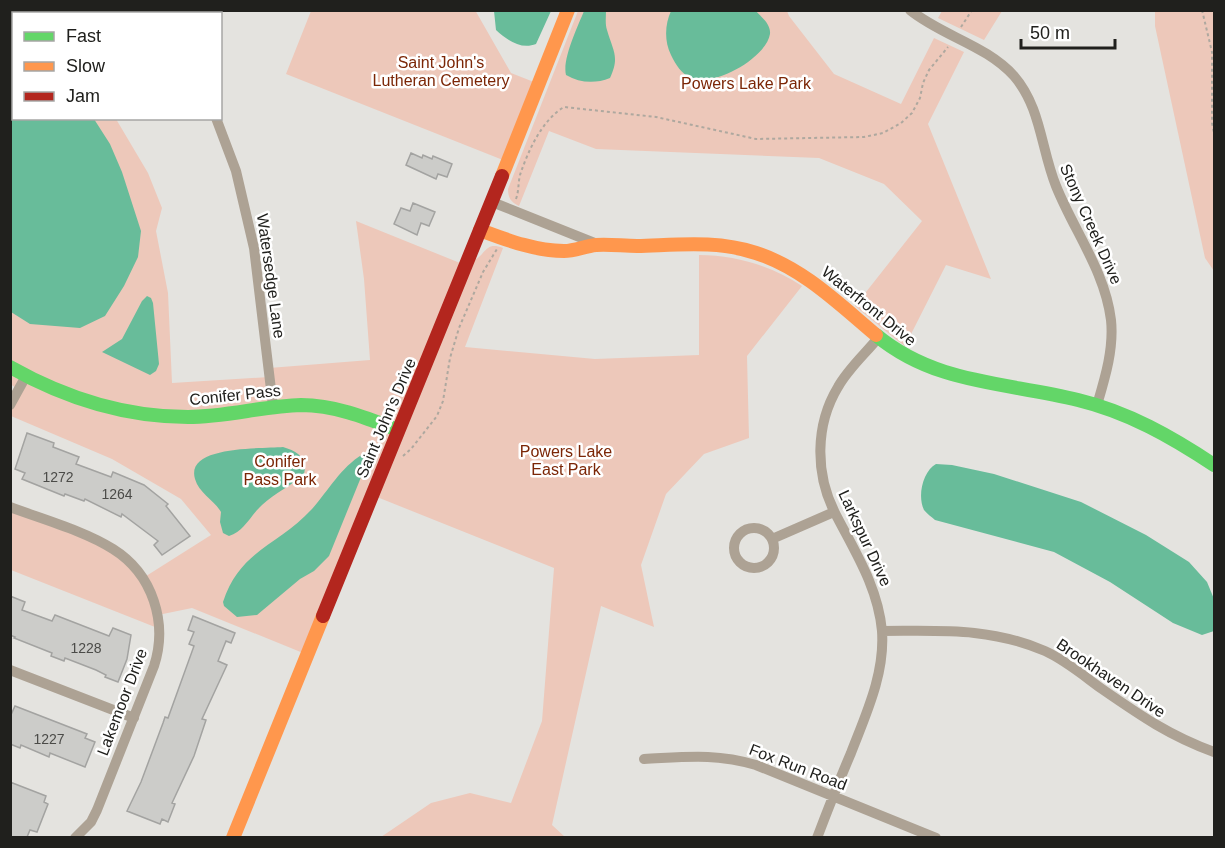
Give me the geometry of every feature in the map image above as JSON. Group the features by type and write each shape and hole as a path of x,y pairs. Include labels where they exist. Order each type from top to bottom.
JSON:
{"street":[{"name":"Saint John's Drive","path":"233,837 568,10"},
{"name":"Stony Creek Drive","path":"910,10 997,61 1013,75 1026,92 1034,111 1055,185 1101,277 1108,300 1111,340 1104,380 1096,405"},
{"name":"Watersedge Lane","path":"217,120 236,171 254,248 273,406"},
{"name":"Waterfront Drive","path":"492,202 597,244"},
{"name":"Waterfront Drive","path":"480,230 536,248 566,251 597,244 638,246 718,244 762,254 786,264 808,278 878,338 907,358 947,375 1060,395 1096,405 1139,420 1166,433 1215,465"},
{"name":"Larkspur Drive","path":"817,837 875,690 882,631 877,602 868,575 834,512 826,490 821,468 820,443 825,415 837,387 878,338"},
{"name":"Conifer Pass","path":"10,366 78,400 139,415 218,416 273,406 295,405 334,408 398,430"},
{"path":"10,405 26,376"},
{"name":"Lakemoor Drive","path":"10,507 105,544 130,562 145,582 157,610 160,641 154,666 93,818 75,837"},
{"path":"772,539 834,512"},
{"name":"Brookhaven Drive","path":"882,631 968,631 997,635 1022,642 1047,652 1161,729 1215,752"},
{"path":"10,670 134,718"},
{"name":"Fox Run Road","path":"644,759 713,756 738,759 936,837"}],"path":[{"path":"512,210 518,193 521,172 536,139 546,123 564,107 656,117 756,139 864,137 883,133 901,123 912,113 920,98 929,70 955,38 972,10"},
{"path":"1202,10 1212,52 1212,123 1215,133"},
{"path":"389,451 403,456 437,416 443,401 450,358 459,328 476,287 501,238"}],"green space":[{"name":"Saint John's Lutheran Cemetery","path":"475,10 511,73 539,84 508,162 286,74 311,11"},
{"path":"942,10 1002,11 984,40 938,18"},
{"path":"11,11 40,12 12,12 12,120 117,120 148,173 162,208 156,231 168,293 172,383 269,377 269,368 370,360 364,279 356,221 465,265 491,246 503,248 465,347 595,359 699,355 699,255 726,257 753,263 766,267 802,286 747,356 749,438 704,454 666,494 641,565 654,627 601,606 552,825 565,837 381,837 431,803 470,793 511,803 542,721 554,568 372,495 308,655 192,608 158,615 160,629 11,570 10,507 94,539 143,578 211,535 181,499 112,459 11,416 11,405 18,389 10,384"},
{"name":"Powers Lake Park","path":"578,11 787,11 834,74 901,104 934,38 964,52 928,124 991,279 946,265 905,346 855,306 922,221 884,184 819,158 596,149 549,131 519,206 509,197 508,189"},
{"path":"1155,11 1214,11 1214,271 1205,258 1155,26"}],"shaded area":[{"path":"551,10 536,44 530,46 520,45 496,30 494,11"},
{"path":"584,11 606,11 606,28 615,59 610,78 593,82 566,75 568,52"},
{"path":"671,11 756,11 767,24 770,34 759,52 738,68 713,78 702,80 692,78 679,69 667,44 667,21"},
{"path":"11,29 12,120 95,120 110,144 122,172 141,231 138,257 124,286 105,316 80,328 30,324 11,312"},
{"path":"147,296 153,303 159,364 156,371 150,375 102,352 122,339 142,301"},
{"path":"283,447 303,459 304,474 262,505 239,531 229,536 223,533 220,522 221,512 197,484 195,468 202,460 213,454 243,449"},
{"path":"363,454 368,456 368,460 329,556 314,571 300,579 257,615 237,617 224,606 223,602 239,571 250,559 312,509 341,473"},
{"path":"936,464 994,474 1081,502 1146,535 1189,562 1207,582 1214,599 1214,631 1202,635 1173,623 1110,582 1054,552 935,520 924,510 921,491 928,472"}],"building":[{"path":"411,153 422,158 423,155 432,159 433,156 452,164 447,177 438,174 436,179 406,165"},
{"path":"413,203 435,212 429,226 421,223 417,235 394,224 401,208 410,211"},
{"path":"27,433 54,443 53,447 79,457 76,464 111,477 113,472 144,485 168,504 166,506 190,536 162,555 154,545 158,541 122,514 121,517 85,499 84,501 65,494 64,496 22,479 25,473 15,469"},
{"path":"10,596 25,602 22,610 52,621 55,615 109,636 113,628 131,635 127,659 118,682 105,677 106,675 96,670 65,658 64,661 51,656 52,653 10,635"},
{"path":"193,616 235,633 231,643 226,641 218,661 227,665 202,719 206,720 194,756 172,803 175,804 168,822 162,819 160,824 127,811 141,782 165,717 168,718 194,646 189,644 194,632 188,630"},
{"path":"15,706 87,734 85,738 95,742 85,767 50,753 49,757 21,745 20,748 10,744 10,717"},
{"path":"10,782 46,796 44,802 48,804 37,832 30,830 27,837 10,837"}],"traffic: fast":[{"path":"876,335 923,364 948,373 1078,400 1114,411 1166,435 1214,465"},
{"path":"10,367 52,388 96,404 141,414 202,417 301,405 326,407 351,413 398,430"}],"traffic: slow":[{"path":"502,176 568,10"},
{"path":"480,230 521,244 553,251 568,251 601,245 697,244 741,249 773,260 805,277 876,335"},
{"path":"233,838 323,616"}],"traffic: jam":[{"path":"323,616 502,176"}],"park label":[{"name":"Powers Lake East Park","path":"566,460"},
{"name":"Conifer Pass Park","path":"280,470"}]}
